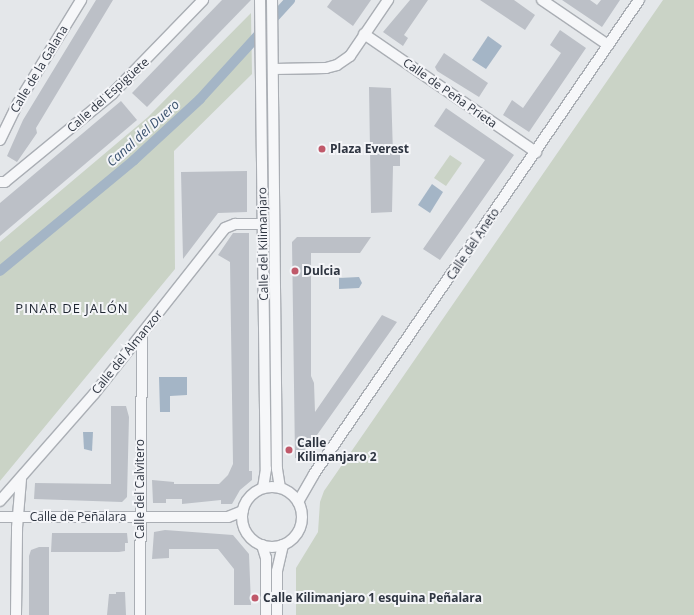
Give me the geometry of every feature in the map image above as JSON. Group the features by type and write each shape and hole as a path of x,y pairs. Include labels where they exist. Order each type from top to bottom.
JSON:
{"street":[{"name":"Calle de la Galana","path":"0,140 18,103 80,0"},
{"name":"Calle del Espigüete","path":"2,184 112,94 203,0"},
{"name":"Calle del Kilimanjaro","path":"272,0 274,69 273,204 277,469 280,488"},
{"path":"274,69 326,68 338,65 350,56 388,0"},
{"path":"542,0 608,45"},
{"name":"Calle del Aneto","path":"295,498 306,487 639,0"},
{"name":"Calle del Kilimanjaro","path":"260,2 266,469 263,488"},
{"name":"Calle de Peña Prieta","path":"364,34 536,152"},
{"name":"Calle del Almanzor","path":"0,501 21,479 120,362 225,228 235,224 263,224"},
{"name":"Calle del Calvitero","path":"140,615 142,334"},
{"path":"120,362 131,360 142,363"},
{"path":"16,615 18,517 21,479"},
{"path":"263,488 280,488 295,498 302,515 301,526 293,539 283,545 262,545 250,537 243,525 243,511 248,498 263,488"},
{"name":"Calle de Peñalara","path":"0,517 228,517 243,511"},
{"name":"Calle de Peñalara","path":"228,517 243,525"},
{"path":"262,545 266,558 266,615"},
{"path":"278,615 277,571 283,545"}],"shaded area":[{"path":"663,0 694,0 694,615 296,615 296,568 318,532 320,502 324,491"},
{"path":"251,13 252,74 174,151 175,269 0,481 0,242 148,117"},
{"path":"450,155 462,163 446,186 434,178"}],"water":[{"path":"488,36 502,46 486,69 472,60"},
{"path":"432,184 443,192 430,213 418,205"},
{"path":"359,277 362,283 359,288 339,289 339,278"},
{"path":"159,377 187,377 187,395 170,396 170,412 160,412"},
{"path":"83,432 93,432 92,451 84,449"}],"building":[{"path":"96,0 113,0 36,128 37,133 17,162 7,156 23,120"},
{"path":"222,0 251,0 147,107 132,93"},
{"path":"332,0 371,0 353,26 327,7"},
{"path":"410,0 428,0 404,35 408,38 403,46 383,32"},
{"path":"480,0 514,0 535,15 525,30"},
{"path":"562,0 590,0 597,5 601,0 620,0 602,27"},
{"path":"560,30 586,48 529,132 503,115 512,100 523,108 553,65 561,53 550,45"},
{"path":"444,53 488,83 479,97 437,71 435,67"},
{"path":"369,87 391,88 393,154 400,154 400,166 393,166 392,212 371,213"},
{"path":"121,101 137,120 0,236 0,203"},
{"path":"446,108 514,155 440,260 423,249 485,160 434,126"},
{"path":"247,171 247,212 218,213 183,259 181,172"},
{"path":"233,233 249,233 249,471 252,471 252,480 240,490 232,504 221,504 221,500 182,504 182,499 166,499 166,503 153,503 152,480 174,482 174,484 219,484 228,475 233,464 230,262 218,255"},
{"path":"297,237 371,237 360,253 311,253 311,376 314,383 315,412 382,315 397,322 300,459 295,458 292,242"},
{"path":"111,406 126,406 129,417 127,497 122,502 34,499 35,483 111,484"},
{"path":"165,530 233,535 249,554 251,605 234,605 234,569 218,549 169,549 169,558 152,559 154,532"},
{"path":"52,533 127,533 128,543 125,543 125,551 119,552 51,552"},
{"path":"39,547 49,547 49,615 29,615 29,556 31,550"},
{"path":"116,592 125,592 126,615 107,615 109,594 116,594"}],"waterway":[{"name":"Canal del Duero","path":"0,271 134,160 200,99 290,0"}],"place":[{"name":"Plaza Everest","path":"322,149"},
{"name":"Dulcia","path":"295,271"},
{"name":"Calle Kilimanjaro 2","path":"289,450"},
{"name":"Calle Kilimanjaro 1 esquina Peñalara","path":"255,598"}],"district":[{"name":"PINAR DE JALÓN","path":"72,308"}]}
